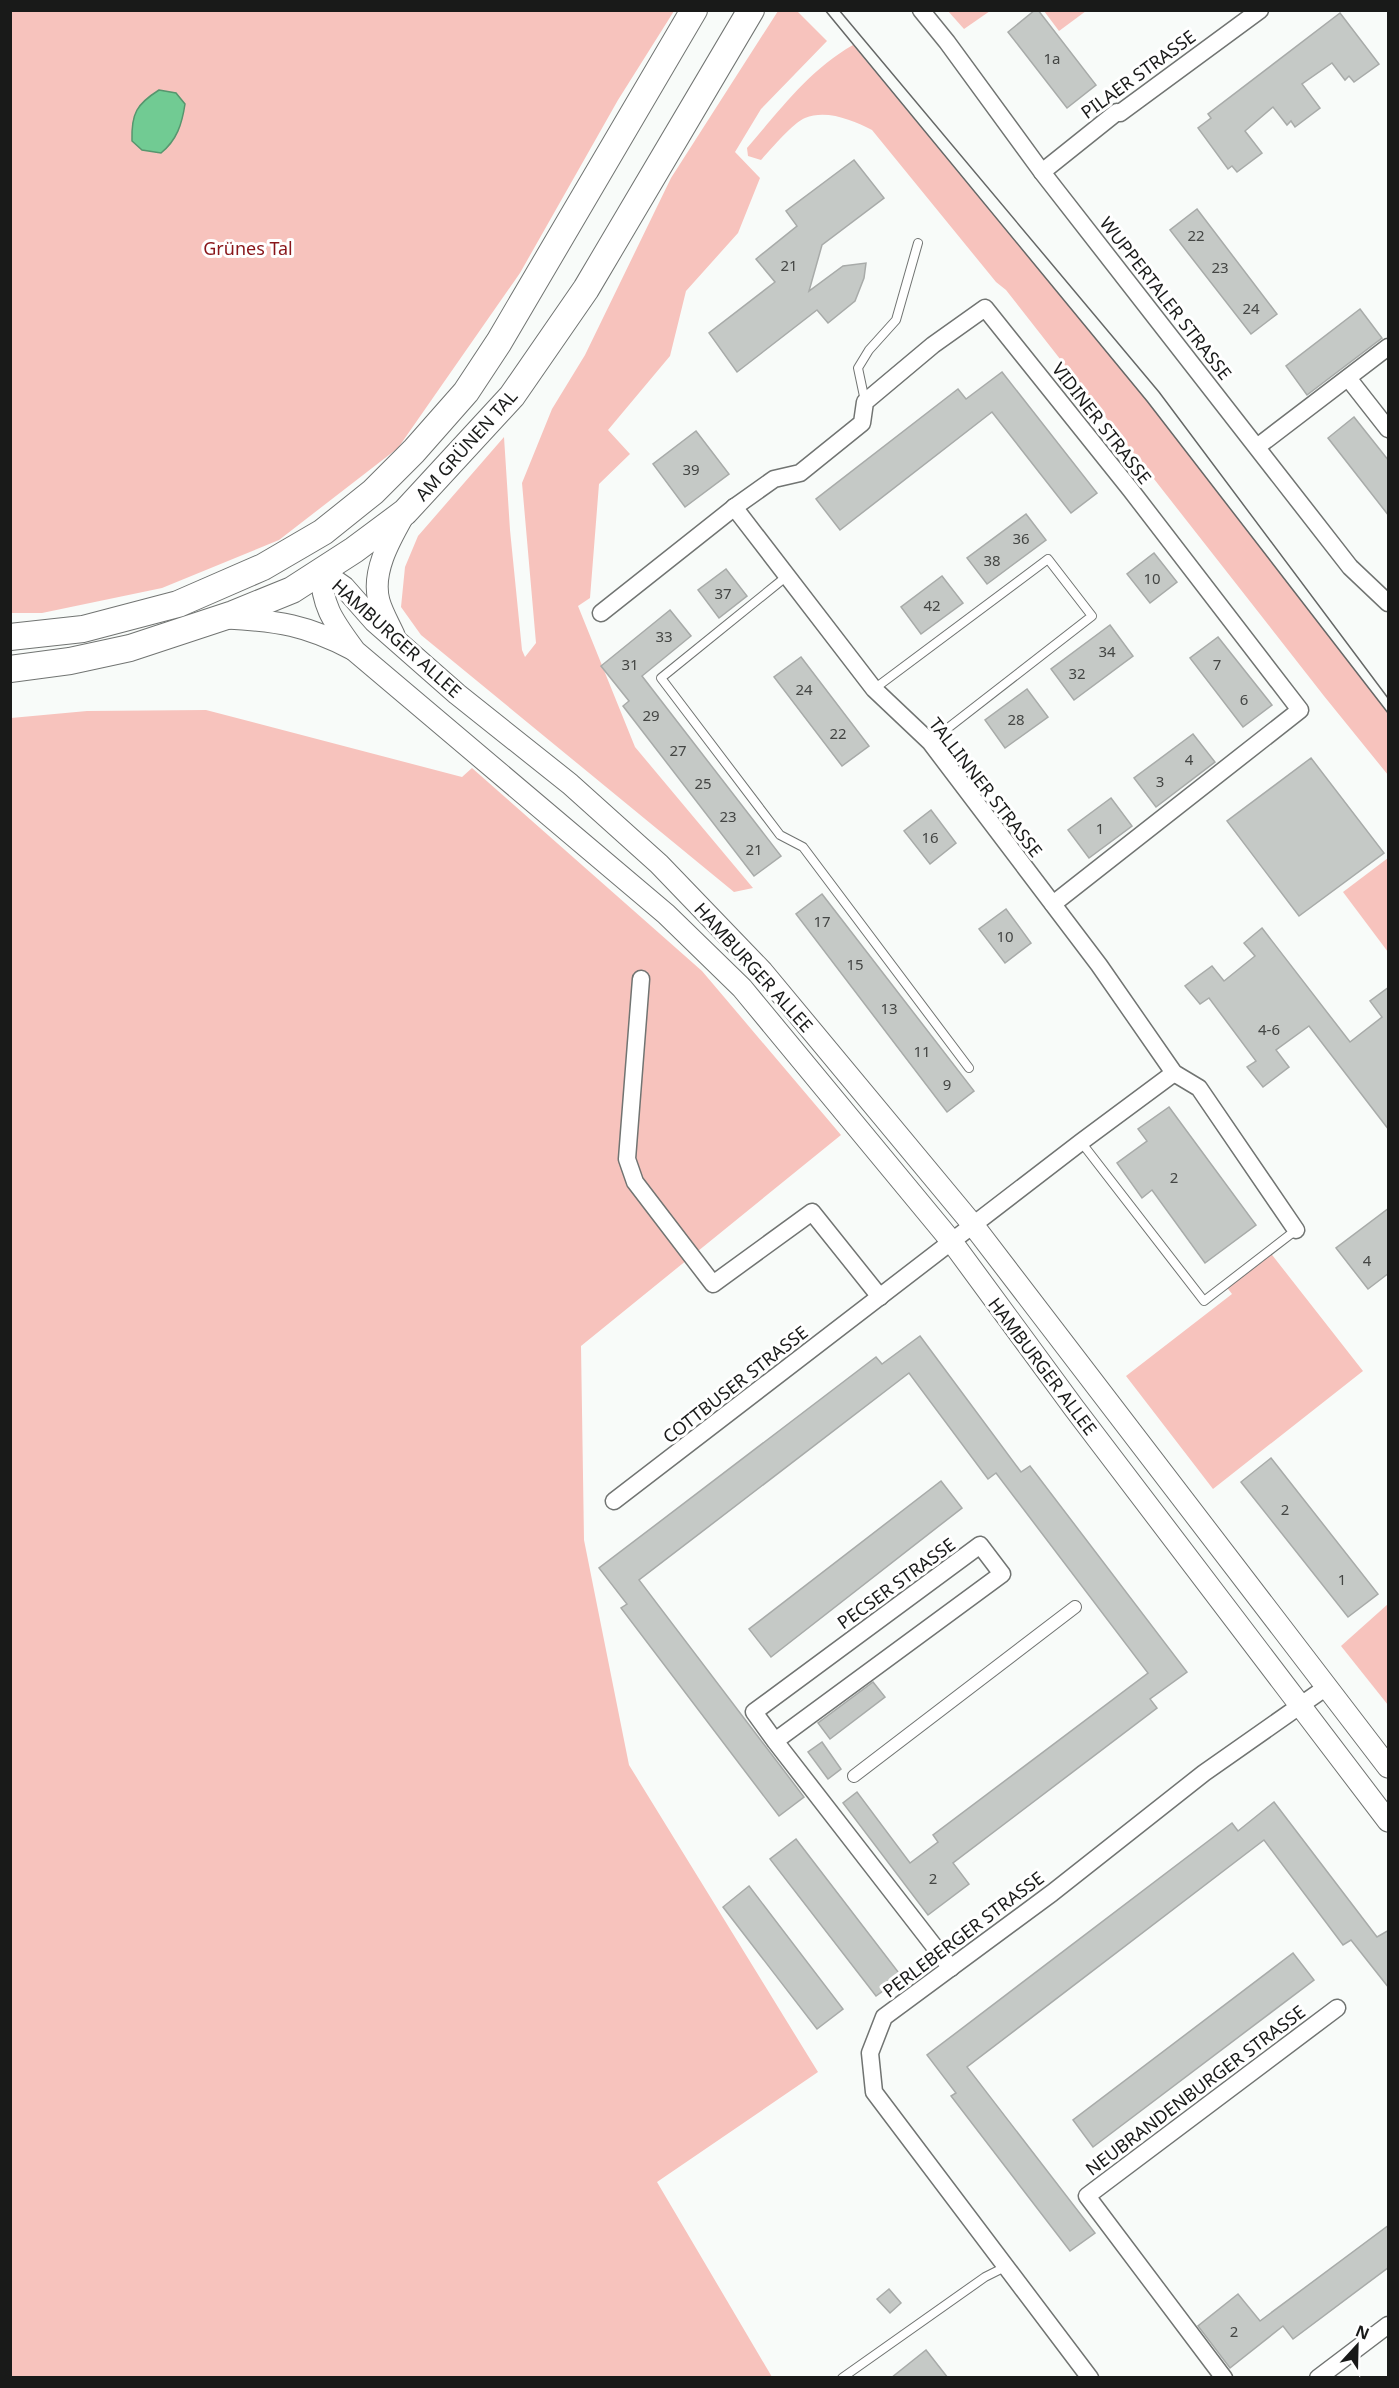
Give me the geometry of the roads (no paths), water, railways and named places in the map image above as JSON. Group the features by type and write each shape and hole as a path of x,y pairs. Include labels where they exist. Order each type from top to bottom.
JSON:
{"main road":[{"name":"AM GRÜNEN TAL","path":"10,637 83,629 178,603 263,567 334,525 373,492 414,451 466,392 499,342 694,10"},
{"name":"AM GRÜNEN TAL","path":"10,669 70,662 130,648 224,618 292,590 369,540 405,512 519,387 598,269 751,10"},
{"path":"263,567 294,567 321,571 323,551 334,525"}],"street":[{"name":"WUPPERTALER STRASSE","path":"921,10 1042,172 1350,567 1389,603"},
{"name":"PILAER STRASSE","path":"1042,172 1117,112 1120,113 1260,10"},
{"name":"VIDINER STRASSE","path":"601,613 774,479 800,473 862,423 865,402 933,345 985,308 1134,495 1300,710 1053,904"},
{"path":"1257,447 1389,347"},
{"path":"1348,378 1389,429"},
{"name":"TALLINNER STRASSE","path":"735,507 874,689 930,742 1053,904 1174,1073 1199,1088 1296,1230"},
{"path":"397,640 379,601 377,583 380,567 391,538 405,512"},
{"name":"HAMBURGER ALLEE","path":"321,571 344,587 374,621 457,694 570,783 659,864 762,971 973,1225 1389,1767"},
{"name":"HAMBURGER ALLEE","path":"321,571 321,593 330,616 355,651 666,914 742,988 951,1242 1300,1706 1387,1816"},
{"path":"224,618 291,623 334,639 355,651"},
{"path":"641,980 627,1159 634,1182 712,1284 812,1212 880,1298"},
{"path":"973,1225 1174,1073"},
{"name":"COTTBUSER STRASSE","path":"614,1501 973,1225"},
{"name":"PECSER STRASSE","path":"775,1741 1002,1574 980,1545 754,1712 775,1741 951,1968"},
{"path":"854,1776 1075,1608"},
{"name":"PERLEBERGER STRASSE","path":"1090,2378 874,2092 870,2053 884,2017 1052,1893 1204,1773 1328,1686"},
{"name":"NEUBRANDENBURGER STRASSE","path":"1224,2378 1087,2196 1337,2007"},
{"path":"1318,2378 1389,2325"}],"lane":[{"path":"865,402 858,368 869,350 896,320 918,243"},
{"path":"874,689 1048,560 1092,616 930,742"},
{"path":"787,576 661,678 780,835 803,847 969,1068"},
{"path":"1081,1142 1204,1301 1296,1230"},
{"path":"842,2378 985,2277 1007,2266"}],"tram line":[{"path":"825,10 1147,401 1388,713"},
{"path":"839,10 1159,392 1388,698"}],"park label":[{"name":"Grünes Tal","path":"248,248"}]}
